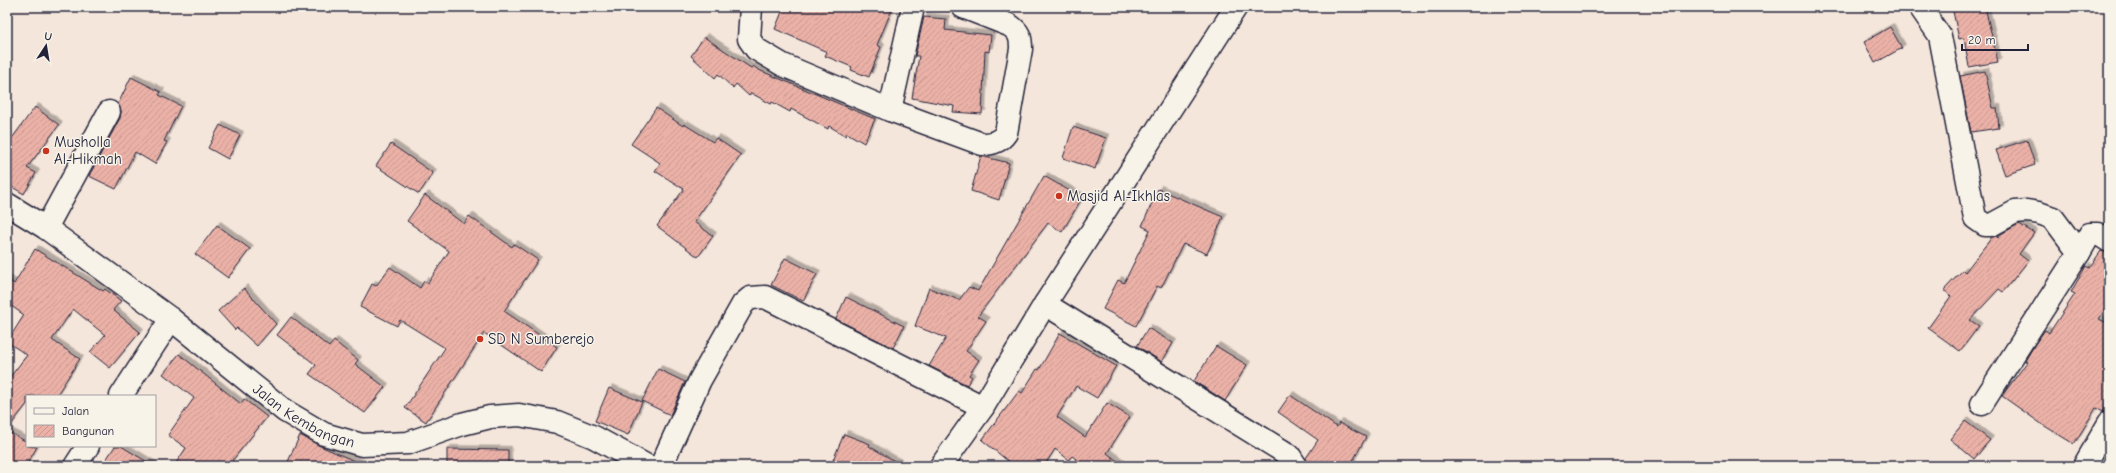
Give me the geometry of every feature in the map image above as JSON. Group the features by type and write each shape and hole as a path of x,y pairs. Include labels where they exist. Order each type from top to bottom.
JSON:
{"street":[{"path":"751,7 750,39 756,49 783,65 890,110 982,144 996,142 1006,133 1021,49 1021,38 1016,29 1010,25 963,7"},
{"path":"890,110 913,7"},
{"path":"948,464 1045,304 1236,7"},
{"path":"1920,7 1940,36 1975,218 1985,225 1991,225 2015,212 2027,211 2039,213 2053,218 2079,253"},
{"path":"46,228 109,112"},
{"name":"Jalan Kembangan","path":"7,204 46,228 171,319 285,411 324,434 362,445 408,443 462,424 490,417 519,415 557,422 594,437 647,466"},
{"path":"1982,404 2090,234 2098,234 2109,241"},
{"path":"661,466 700,380 743,304 750,298 765,297 983,407"},
{"path":"1045,304 1289,455 1296,466"},
{"path":"122,395 171,319"},
{"path":"2084,466 2109,423"},
{"path":"75,466 87,447"}],"building":[{"path":"784,7 893,7 877,45 881,47 869,77 851,70 852,67 825,56 827,52 775,29"},
{"path":"1952,7 1985,7 1998,62 1969,67 1964,38 1959,39"},
{"path":"924,17 946,19 945,30 991,35 989,52 985,51 982,114 953,112 954,106 912,98 919,56 915,56"},
{"path":"1890,27 1902,48 1875,63 1864,42"},
{"path":"704,37 751,68 753,66 759,70 875,119 864,143 847,133 846,136 829,126 828,129 791,109 790,112 751,93 749,96 736,84 733,88 718,74 715,78 691,56"},
{"path":"1985,71 1993,108 1997,108 1999,128 1971,132 1960,76"},
{"path":"131,77 161,92 159,95 181,106 164,141 167,142 155,164 135,152 116,189 89,176 120,118 121,111 118,104"},
{"path":"35,107 59,125 27,168 36,173 24,194 7,184 7,145"},
{"path":"656,108 683,126 684,124 713,142 716,138 741,155 694,222 713,236 698,257 657,226 684,189 655,171 660,163 631,144"},
{"path":"220,125 240,135 228,159 208,148"},
{"path":"1073,127 1106,138 1095,169 1063,158"},
{"path":"2027,140 2035,165 2005,175 1996,150"},
{"path":"391,144 433,173 419,194 376,166"},
{"path":"981,156 1009,163 999,200 971,191"},
{"path":"1044,176 1082,198 1062,232 1048,223 978,316 986,321 966,351 979,360 969,375 972,377 967,385 929,366 946,338 915,326 929,288 959,300 969,287 978,291"},
{"path":"1158,189 1223,217 1207,254 1183,244 1161,288 1157,286 1136,326 1103,309 1118,280 1124,283 1150,230 1142,226"},
{"path":"425,195 464,224 469,216 512,247 514,244 538,260 504,311 557,347 541,372 484,333 426,422 405,408 445,348 400,320 397,326 360,307 372,284 376,286 390,267 420,288 424,281 428,283 449,251 407,221"},
{"path":"2019,224 2034,233 2019,254 2028,261 2003,292 1999,289 1970,320 1979,326 1960,351 1928,328 1951,296 1944,290 1963,270 1965,272 1992,237 1996,236 1998,238 2001,234"},
{"path":"217,225 250,249 228,278 195,254"},
{"path":"35,249 103,291 105,289 121,301 113,310 140,332 110,368 90,352 105,335 73,309 52,340 80,359 57,395 26,395 26,405 7,430 7,381 27,355 7,342 24,315 7,303 7,279 14,284"},
{"path":"2101,251 2109,253 2109,302 2099,319 2109,324 2109,401 2103,412 2096,408 2074,444 2043,425 2002,396 2027,362 2025,361 2045,330 2049,333 2075,294 2071,292 2086,266 2089,268"},
{"path":"785,258 817,274 803,301 771,285"},
{"path":"244,288 276,324 257,346 237,328 235,330 218,311"},
{"path":"846,297 904,326 893,348 836,319"},
{"path":"291,317 329,347 334,341 358,360 355,364 385,387 365,413 309,374 316,365 277,335"},
{"path":"1148,328 1173,343 1162,362 1137,346"},
{"path":"1060,333 1116,366 1097,398 1076,386 1057,417 1085,437 1107,403 1130,417 1107,453 1124,466 1085,466 1072,456 1069,460 1055,449 1044,466 1014,466 982,440 1019,391 1022,393 1037,369 1039,370"},
{"path":"1216,346 1247,365 1225,401 1194,381"},
{"path":"179,354 241,404 244,399 267,417 228,466 174,466 186,448 168,435 194,398 163,374"},
{"path":"658,369 685,382 670,415 642,401"},
{"path":"609,388 642,402 628,435 595,421"},
{"path":"1290,395 1337,427 1339,423 1366,437 1350,466 1308,466 1306,458 1318,440 1278,412"},
{"path":"1965,421 1990,440 1974,459 1950,439"},
{"path":"7,431 26,441 26,447 37,447 26,466 7,466"},
{"path":"844,434 870,444 869,446 903,466 833,466 835,460 833,460"},
{"path":"300,435 318,445 366,466 286,466"},
{"path":"114,447 123,447 154,466 102,466"},
{"path":"447,449 508,450 508,466 447,466"}],"place":[{"name":"Musholla Al-Hikmah","path":"46,151"},
{"name":"Masjid Al-Ikhlas","path":"1059,196"},
{"name":"SD N Sumberejo","path":"480,339"}]}
